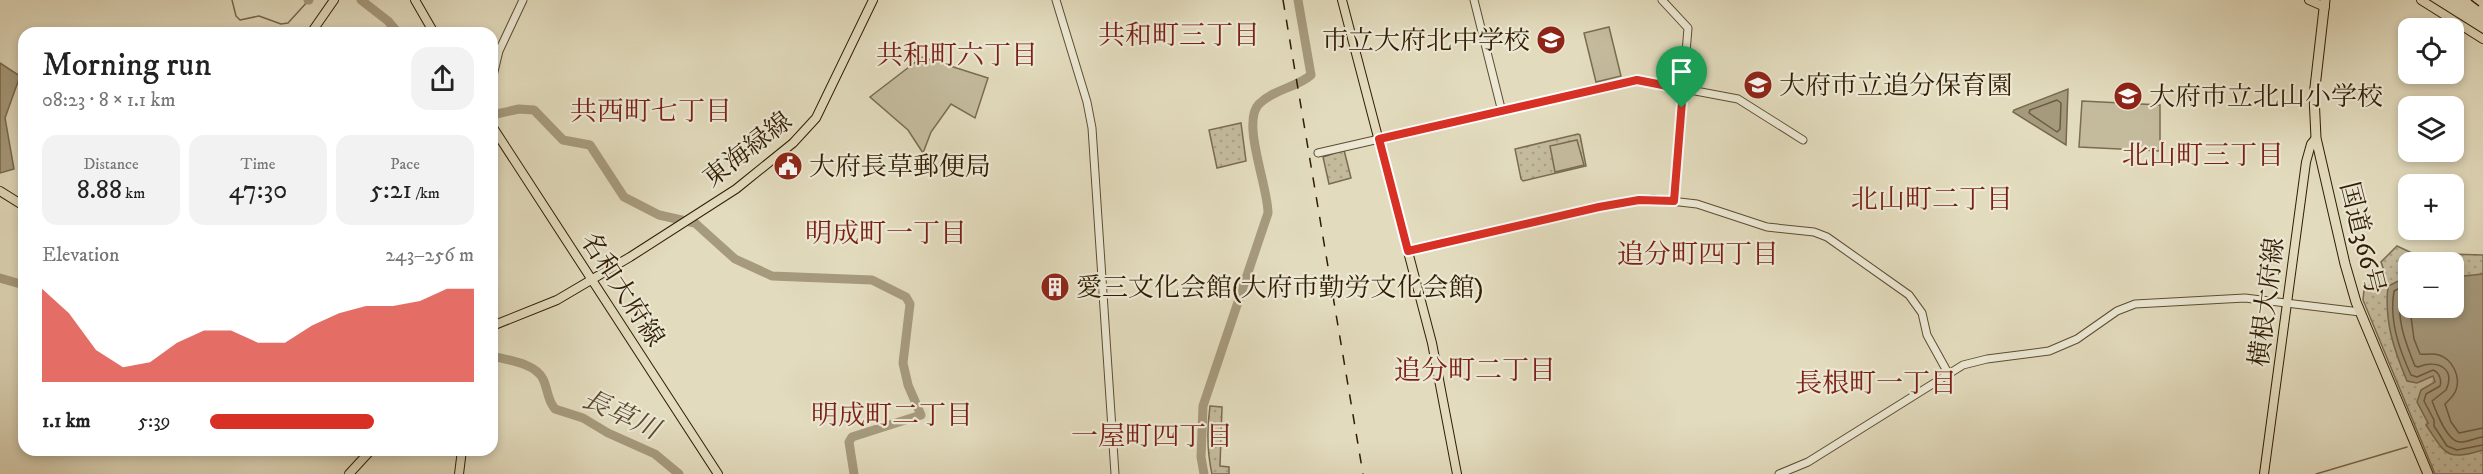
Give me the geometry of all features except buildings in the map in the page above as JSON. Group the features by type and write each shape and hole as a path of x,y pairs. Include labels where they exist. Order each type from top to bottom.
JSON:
{"highway":[{"name":"国道366号","path":"2325,3 2313,96 2316,138 2345,264 2360,312 2428,474"}],"main road":[{"path":"315,27 334,0"},
{"path":"415,0 431,27"},
{"name":"東海緑線","path":"498,324 557,300 592,280 736,189 805,132 828,96 873,0"},
{"path":"1342,0 1434,351 1456,474"},
{"path":"2309,0 2325,3"},
{"path":"2421,0 2483,39"},
{"name":"名和大府線","path":"498,135 718,474"},
{"name":"横根大府線","path":"2264,474 2306,162 2311,144 2316,138"},
{"path":"0,191 18,202"},
{"path":"349,474 366,456"},
{"path":"459,474 461,456"}],"street":[{"path":"498,55 523,0"},
{"path":"1056,0 1087,102 1092,128 1115,474"},
{"path":"1474,0 1502,112"},
{"path":"1662,0 1688,28 1674,201"},
{"path":"1318,153 1637,80 1738,99 1803,140"},
{"path":"1408,251 1639,200 1674,201 1714,208 1767,227 1814,232 1827,237 1909,294 1922,313 1927,335 1948,373"},
{"path":"1779,474 1818,456 1948,373 1970,362 2032,355 2057,348 2077,339 2117,311 2135,304 2217,298 2288,302 2360,312"}],"shaded area":[{"path":"1609,27 1621,76 1596,82 1584,33"},
{"path":"922,57 988,78 975,118 951,104 931,132 923,153 908,130 870,97"},
{"path":"2082,101 2160,105 2160,151 2079,147"},
{"path":"1241,123 1246,161 1217,168 1209,130"},
{"path":"1578,134 1586,166 1523,181 1521,179 1515,149"},
{"path":"1577,140 1584,165 1555,172 1550,146"},
{"path":"1344,150 1351,178 1329,184 1323,157"},
{"path":"2397,246 2410,252 2398,252 2398,318 2464,318 2464,254 2483,255 2483,474 2435,474 2363,300 2364,290 2385,273 2381,262"},
{"path":"1210,406 1222,407 1220,466 1229,467 1229,474 1212,474 1208,440"}],"water":[{"path":"0,63 18,75 18,82 5,118 14,169 0,173"},
{"path":"2068,89 2066,145 2013,112 2014,110"},
{"path":"2483,274 2483,450 2454,455 2448,453 2438,443 2426,425 2428,423 2417,402 2421,390 2435,382 2433,376 2417,383 2407,381 2394,347 2387,299 2388,286 2398,281 2398,318 2464,318 2464,276"}],"waterway":[{"path":"232,0 236,16 240,20 259,16 281,24 288,23 308,1"},
{"path":"361,0 393,27"},
{"path":"1204,474 1201,457 1203,406 1268,213 1254,139 1254,113 1259,104 1266,99 1311,75 1298,0"},
{"path":"498,114 519,109 534,110 563,140 590,145 624,197 659,215 695,223 735,259 772,276 872,280 906,297 910,304 903,363 908,385 921,415 852,437 849,442 854,474"},
{"name":"長草川","path":"0,278 18,283"},
{"name":"長草川","path":"498,358 534,369 543,379 550,402 555,409 583,418 608,433 655,454 679,474"},
{"path":"2316,474 2407,447"}],"railway":[{"path":"1283,0 1363,474"},
{"path":"2471,0 2483,9"}],"place":[{"name":"市立大府北中学校","path":"1551,40"},
{"name":"大府市立追分保育園","path":"1758,85"},
{"name":"大府市立北山小学校","path":"2128,96"},
{"name":"大府長草郵便局","path":"788,166"},
{"name":"愛三文化会館(大府市勤労文化会館)","path":"1055,287"}],"district":[{"name":"共和町三丁目","path":"1179,35"},
{"name":"共和町六丁目","path":"957,55"},
{"name":"共西町七丁目","path":"651,111"},
{"name":"北山町三丁目","path":"2203,155"},
{"name":"北山町二丁目","path":"1932,199"},
{"name":"明成町一丁目","path":"886,233"},
{"name":"追分町四丁目","path":"1698,254"},
{"name":"追分町二丁目","path":"1475,370"},
{"name":"長根町一丁目","path":"1876,383"},
{"name":"明成町二丁目","path":"892,415"},
{"name":"一屋町四丁目","path":"1152,436"}],"route":[{"path":"1637,80 1683,89 1682,108 1674,201 1639,200 1599,207 1408,251 1379,139 1637,80"}]}
